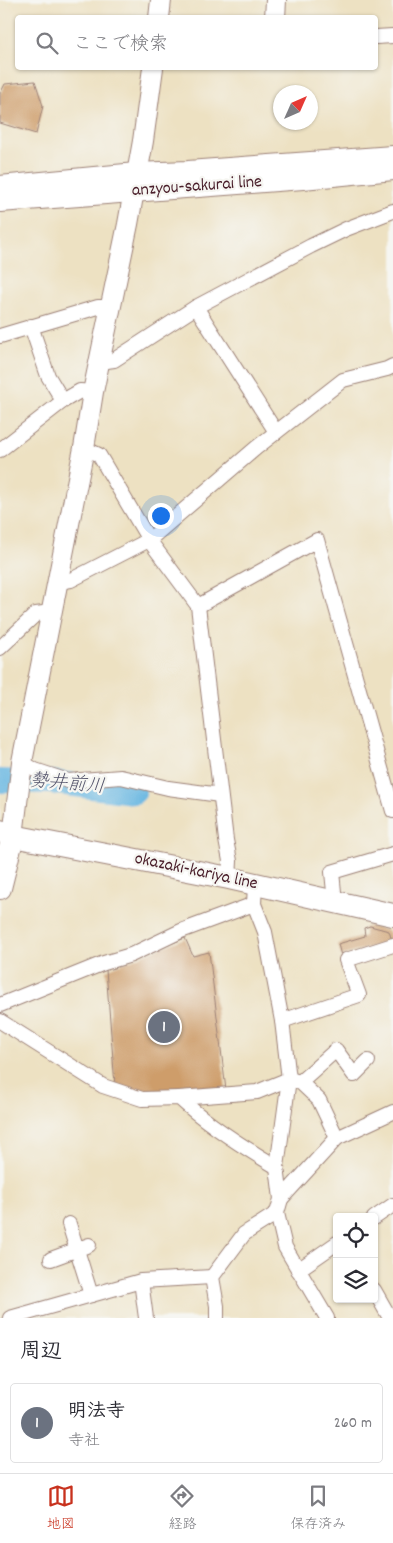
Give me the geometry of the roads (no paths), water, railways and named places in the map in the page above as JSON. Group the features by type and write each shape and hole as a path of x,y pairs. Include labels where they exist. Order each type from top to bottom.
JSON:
{"main road":[{"name":"okazaki-kariya line","path":"6,833 229,878 255,894 334,902 393,915"},
{"path":"0,888 6,833"}],"street":[{"path":"158,15 160,0"},
{"path":"275,15 276,0"},
{"path":"378,37 393,36"},
{"path":"6,833 58,582 93,392 143,141 152,70"},
{"name":"anzyou-sakurai line","path":"0,202 135,182 188,171 393,156"},
{"name":"anzyou-sakurai line","path":"0,186 303,179 393,170"},
{"path":"100,362 114,360 196,307 311,246 346,229 393,211"},
{"path":"0,336 98,307 111,307"},
{"path":"196,307 276,432"},
{"path":"30,326 48,376 63,401"},
{"path":"58,582 72,580 149,540 256,448 343,380 393,366"},
{"path":"0,450 63,401 80,391 93,392"},
{"path":"84,448 99,455 149,540 198,606 220,795 230,861 229,878"},
{"path":"198,606 317,540 393,811"},
{"path":"0,648 36,614 51,612"},
{"path":"22,762 35,770 68,781 121,777 168,788 220,795"},
{"path":"334,902 332,872 393,854"},
{"path":"0,1005 104,963 131,955 255,894 265,932 295,1080 277,1167 281,1199 277,1213 285,1247 327,1318"},
{"path":"282,1021 359,995 346,960 393,945"},
{"path":"0,1021 103,1086 142,1099 257,1092 295,1080 336,1050 354,1075 368,1061"},
{"path":"295,1080 319,1100 337,1138"},
{"path":"179,1098 196,1114 277,1167"},
{"path":"281,1199 337,1138 393,1112"},
{"path":"378,1215 393,1205"},
{"path":"217,1318 212,1277 244,1234 277,1213"},
{"path":"70,1224 83,1247 91,1295"},
{"path":"298,1270 333,1246"},
{"path":"51,1259 83,1247"},
{"path":"10,1318 141,1281 212,1277"},
{"path":"141,1281 146,1318"},
{"path":"378,1297 390,1318"}],"waterway":[{"name":"勢井前川","path":"0,781 50,782 134,792"}],"place":[{"name":"明法寺","path":"164,1027"}]}
